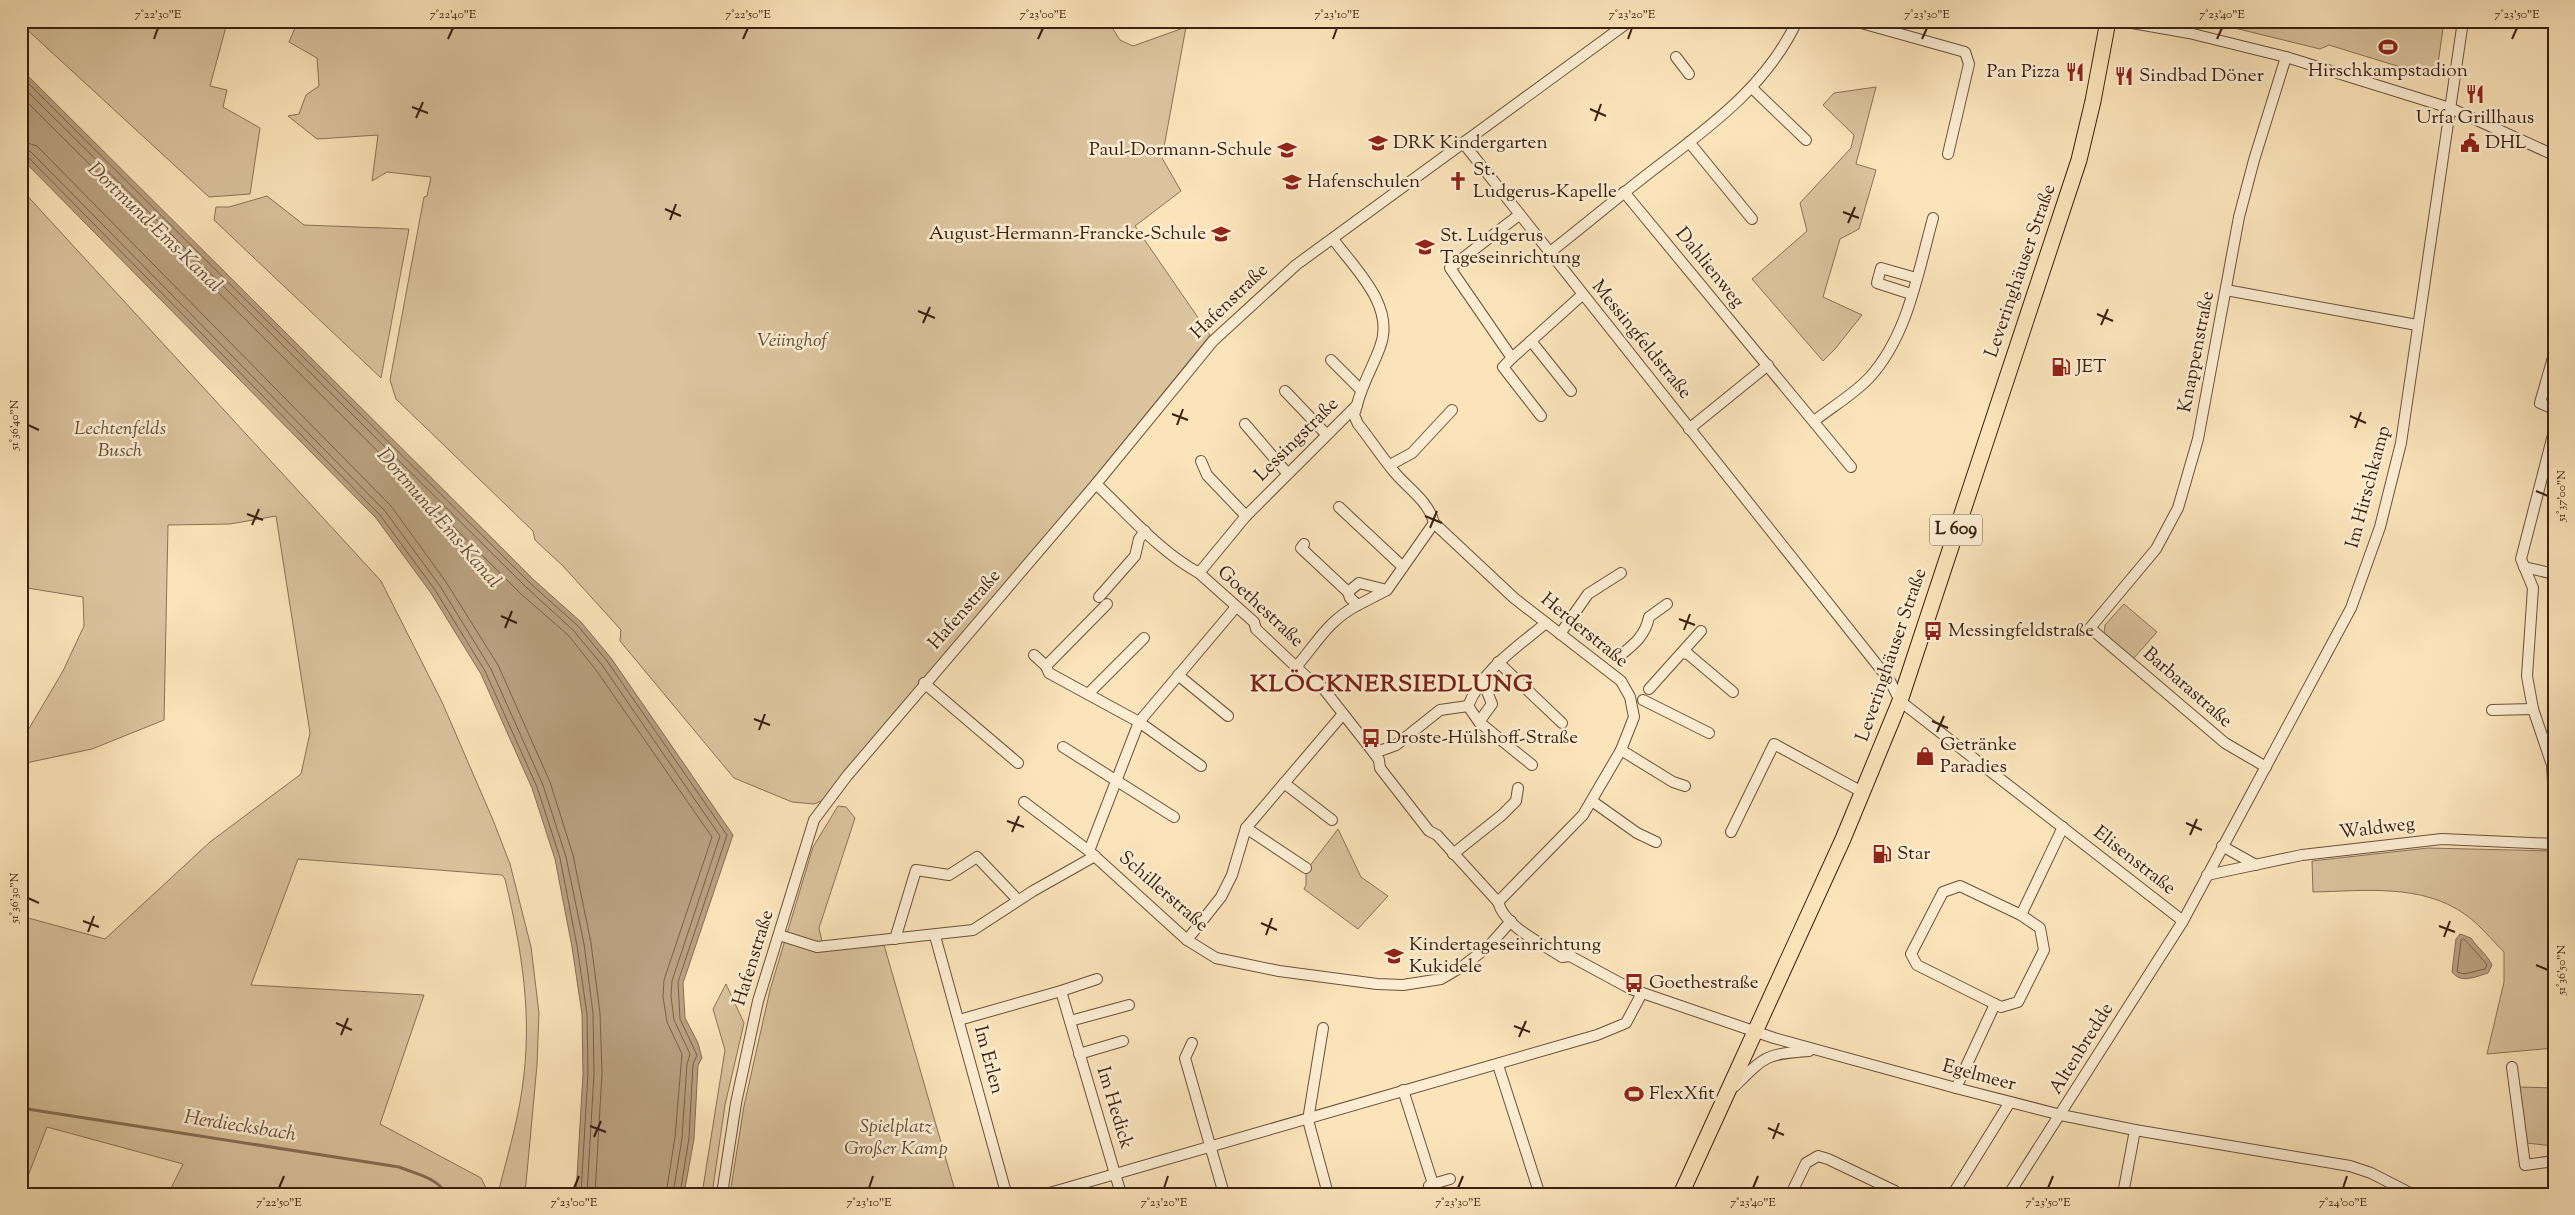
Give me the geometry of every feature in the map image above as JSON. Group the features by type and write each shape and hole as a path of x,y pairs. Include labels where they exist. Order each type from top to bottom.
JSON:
{"main road":[{"name":"Leveringhäuser Straße","path":"1681,1194 1864,793 1900,701 2078,160 2093,101 2108,21"}],"street":[{"name":"Hafenstraße","path":"722,1194 736,1103 758,1001 814,820 924,683 1096,484 1213,341 1280,278 1630,21"},
{"path":"1549,253 1723,115 1752,88 1786,45 1797,21"},
{"path":"1854,21 1965,52 1969,64 1948,154"},
{"path":"2121,21 2189,33 2286,57 2450,108 2554,155"},
{"name":"Im Hirschkamp","path":"2183,921 2351,608 2380,528 2401,443 2417,325 2464,21"},
{"path":"1676,57 1689,74"},
{"name":"Knappenstraße","path":"2090,628 2156,548 2178,508 2198,440 2239,217 2254,160 2286,57"},
{"path":"1752,88 1806,140"},
{"path":"1689,142 1752,219"},
{"name":"Messingfeldstraße","path":"1464,144 1890,681 1900,701"},
{"name":"Dahlienweg","path":"1624,192 1851,466"},
{"path":"1512,358 1450,268 1519,215"},
{"path":"1814,421 1868,380 1886,358 1897,339 1933,218"},
{"name":"Lessingstraße","path":"1199,573 1246,516 1357,405 1361,390 1381,345 1384,320 1378,299 1332,239"},
{"path":"1911,294 1877,283 1881,268 1916,278"},
{"path":"2226,290 2417,325"},
{"path":"1541,416 1503,367 1582,295"},
{"path":"1531,341 1571,391"},
{"path":"2554,354 2540,403 2554,409"},
{"path":"1331,360 1361,390"},
{"path":"1689,429 1768,365"},
{"path":"1285,391 1326,434"},
{"name":"Herderstraße","path":"1357,405 1354,415 1358,424 1432,514 1434,522 1514,598 1621,681 1630,697 1634,717 1620,750 1583,815 1498,902"},
{"path":"1390,465 1412,452 1452,410"},
{"path":"1245,424 1287,473"},
{"path":"2554,431 2521,559 2532,588 2527,676 2533,709 2552,765 2554,798"},
{"path":"1201,461 1207,476 1246,516"},
{"name":"Goethestraße","path":"1096,484 1145,531 1189,568 1199,573 1254,622 1256,629 1310,680 1319,684 1374,753 1379,760 1380,768 1429,831 1438,835 1453,854 1498,902 1501,912 1511,921 1562,957 1570,956 1642,993 1756,1031"},
{"path":"1339,507 1403,567"},
{"path":"1297,666 1322,633 1341,614 1387,590 1434,522"},
{"path":"1046,666 1103,601 1135,556 1139,539 1145,531"},
{"path":"1304,544 1301,548 1348,592 1350,598 1358,605"},
{"path":"2524,567 2554,574"},
{"path":"1560,634 1588,594 1621,572"},
{"path":"1348,592 1359,583 1387,590"},
{"path":"1618,658 1639,640 1647,629 1649,617 1667,604"},
{"name":"Schillerstraße","path":"1236,607 1139,722 1116,779 1092,853 1187,940 1216,958 1305,974 1377,984 1402,985 1441,979 1463,966 1489,946 1511,921"},
{"path":"1468,706 1482,679 1498,662 1546,623"},
{"name":"Barbarastraße","path":"2090,628 2225,744 2266,767"},
{"path":"1649,689 1702,631"},
{"path":"1088,694 1144,638"},
{"path":"1682,653 1688,654 1733,692"},
{"path":"1034,655 1046,666 1049,673 1139,722 1200,766"},
{"path":"1498,662 1562,723"},
{"path":"1178,675 1228,716"},
{"path":"1479,722 1492,704 1482,679"},
{"path":"924,683 1018,763"},
{"path":"1643,700 1709,733"},
{"name":"Elisenstraße","path":"1900,701 2183,921"},
{"path":"1468,706 1479,722 1532,765"},
{"path":"1374,753 1396,745 1440,710 1468,706"},
{"path":"2492,710 2533,709"},
{"path":"1187,940 1221,897 1232,875 1246,828 1343,714"},
{"path":"1731,832 1774,744 1864,793"},
{"path":"1063,747 1174,817"},
{"path":"1620,750 1673,782 1685,786"},
{"path":"1284,783 1332,820"},
{"path":"1453,854 1502,815 1516,801 1518,788"},
{"path":"1592,801 1638,833 1656,842"},
{"path":"779,935 817,947 935,936 973,930 1092,853 1024,802"},
{"name":"Elisenstraße","path":"2021,915 2063,827"},
{"path":"1246,828 1306,868"},
{"name":"Waldweg","path":"2207,875 2302,855 2442,839 2554,844"},
{"path":"2222,846 2256,865"},
{"path":"895,939 916,870 949,875 977,857 1018,900"},
{"path":"1960,886 2021,915 2040,928 2044,950 2018,1002 2001,1007 1917,965 1911,954 1943,892 1960,886"},
{"name":"Altenbredde","path":"2009,1194 2183,921"},
{"name":"Im Erlen","path":"935,936 1008,1194"},
{"path":"959,1020 1097,979"},
{"name":"Im Hedick","path":"1061,991 1121,1194"},
{"path":"1046,1194 1308,1120 1403,1090 1498,1065 1597,1035 1626,1023 1642,993"},
{"path":"1956,1088 1995,1004"},
{"path":"1070,1021 1129,1005"},
{"path":"1323,1028 1308,1120 1328,1194"},
{"name":"Egelmeer","path":"1756,1031 1815,1050 2061,1115 2135,1130 2350,1166 2410,1193"},
{"name":"Im Hedick","path":"1079,1054 1123,1041"},
{"path":"1192,1043 1186,1058 1224,1194"},
{"name":"Egelmeer","path":"1728,1093 1765,1057 1779,1053 1815,1050"},
{"path":"1498,1065 1538,1189"},
{"path":"2512,1067 2525,1165 2554,1161"},
{"path":"1403,1090 1432,1189 1450,1179"},
{"path":"1953,1194 2010,1102"},
{"path":"2123,1194 2135,1130"},
{"path":"1791,1194 1806,1163 1818,1156 1895,1191"}],"green space":[{"path":"21,21 227,23 210,86 227,90 223,107 260,128 250,194 209,197 21,24"},
{"name":"Veiinghof","path":"298,21 1108,21 1120,40 1133,46 1186,27 1162,158 1181,191 1135,226 1210,335 945,661 824,800 814,804 792,802 734,778 620,641 621,630 563,566 535,540 533,531 396,399 390,380 424,197 427,196 431,177 387,172 372,181 378,135 317,139 288,116 299,114 306,95 319,86 317,58 289,42"},
{"name":"Hirschkampstadion","path":"2206,21 2444,21 2436,78 2329,45 2320,49"},
{"path":"1876,87 1856,164 1876,170 1859,229 1840,239 1823,297 1862,315 1823,361 1752,279 1807,231 1800,203 1851,148 1854,135 1823,105 1834,93"},
{"name":"Lechtenfelds Busch","path":"21,189 381,581 442,702 510,864 531,947 539,1013 537,1065 525,1194 498,1194 520,1103 526,1036 526,1010 521,958 505,879 502,875 298,859 251,985 424,995 380,1124 481,1178 489,1194 168,1194 183,1164 47,1127 21,1194 21,916 105,939 210,842 301,774 310,733 276,516 230,524 168,525 164,720 92,749 21,764 21,738 24,737 63,671 84,626 83,597 21,587"},
{"path":"267,196 304,225 409,229 381,378 214,220 216,207 229,207"},
{"path":"2124,604 2157,632 2133,659 2104,634 2105,625"},
{"name":"Spielplatz Großer Kamp","path":"838,806 846,807 855,818 819,928 824,951 884,945 956,1194 730,1194 744,1106 770,990 813,847"},
{"path":"1338,829 1361,877 1388,896 1358,929 1304,889 1306,885 1306,871"},
{"path":"2428,848 2554,851 2554,1048 2487,1054 2504,982 2504,952 2466,915 2449,905 2412,893 2372,890 2313,892 2312,861"},
{"path":"726,984 744,1023 725,1105 712,1194 702,1194 725,1050 713,1009"},
{"path":"2519,1087 2554,1088 2554,1146 2526,1143"}],"water":[{"name":"Dortmund-Ems-Kanal","path":"21,69 534,580 581,622 611,658 733,835 683,983 685,1018 698,1043 702,1058 698,1065 694,1139 684,1194 576,1194 583,1074 582,1014 572,947 555,859 532,788 481,674 431,593 376,518 21,158"},
{"path":"2460,934 2471,938 2488,958 2492,965 2488,973 2464,979 2452,972 2456,939"}],"waterway":[{"name":"Herdiecksbach","path":"21,1108 399,1167 432,1180 446,1194"}],"place":[{"name":"Hirschkampstadion","path":"2388,47"},
{"name":"Pan Pizza","path":"2075,72"},
{"name":"Sindbad Döner","path":"2124,76"},
{"name":"Urfa Grillhaus","path":"2475,94"},
{"name":"DRK Kindergarten","path":"1378,143"},
{"name":"DHL","path":"2470,143"},
{"name":"Paul-Dormann-Schule","path":"1287,150"},
{"name":"St. Ludgerus-Kapelle","path":"1458,181"},
{"name":"Hafenschulen","path":"1292,182"},
{"name":"August-Hermann-Francke-Schule","path":"1221,234"},
{"name":"St. Ludgerus Tageseinrichtung","path":"1425,247"},
{"name":"JET","path":"2061,367"},
{"name":"Messingfeldstraße","path":"1933,631"},
{"name":"Droste-Hülshoff-Straße","path":"1371,738"},
{"name":"Getränke Paradies","path":"1925,756"},
{"name":"Star","path":"1882,854"},
{"name":"Kindertageseinrichtung Kukidele","path":"1394,956"},
{"name":"Goethestraße","path":"1634,983"},
{"name":"FlexXfit","path":"1634,1094"}],"district":[{"name":"KLÖCKNERSIEDLUNG","path":"1392,685"}]}
